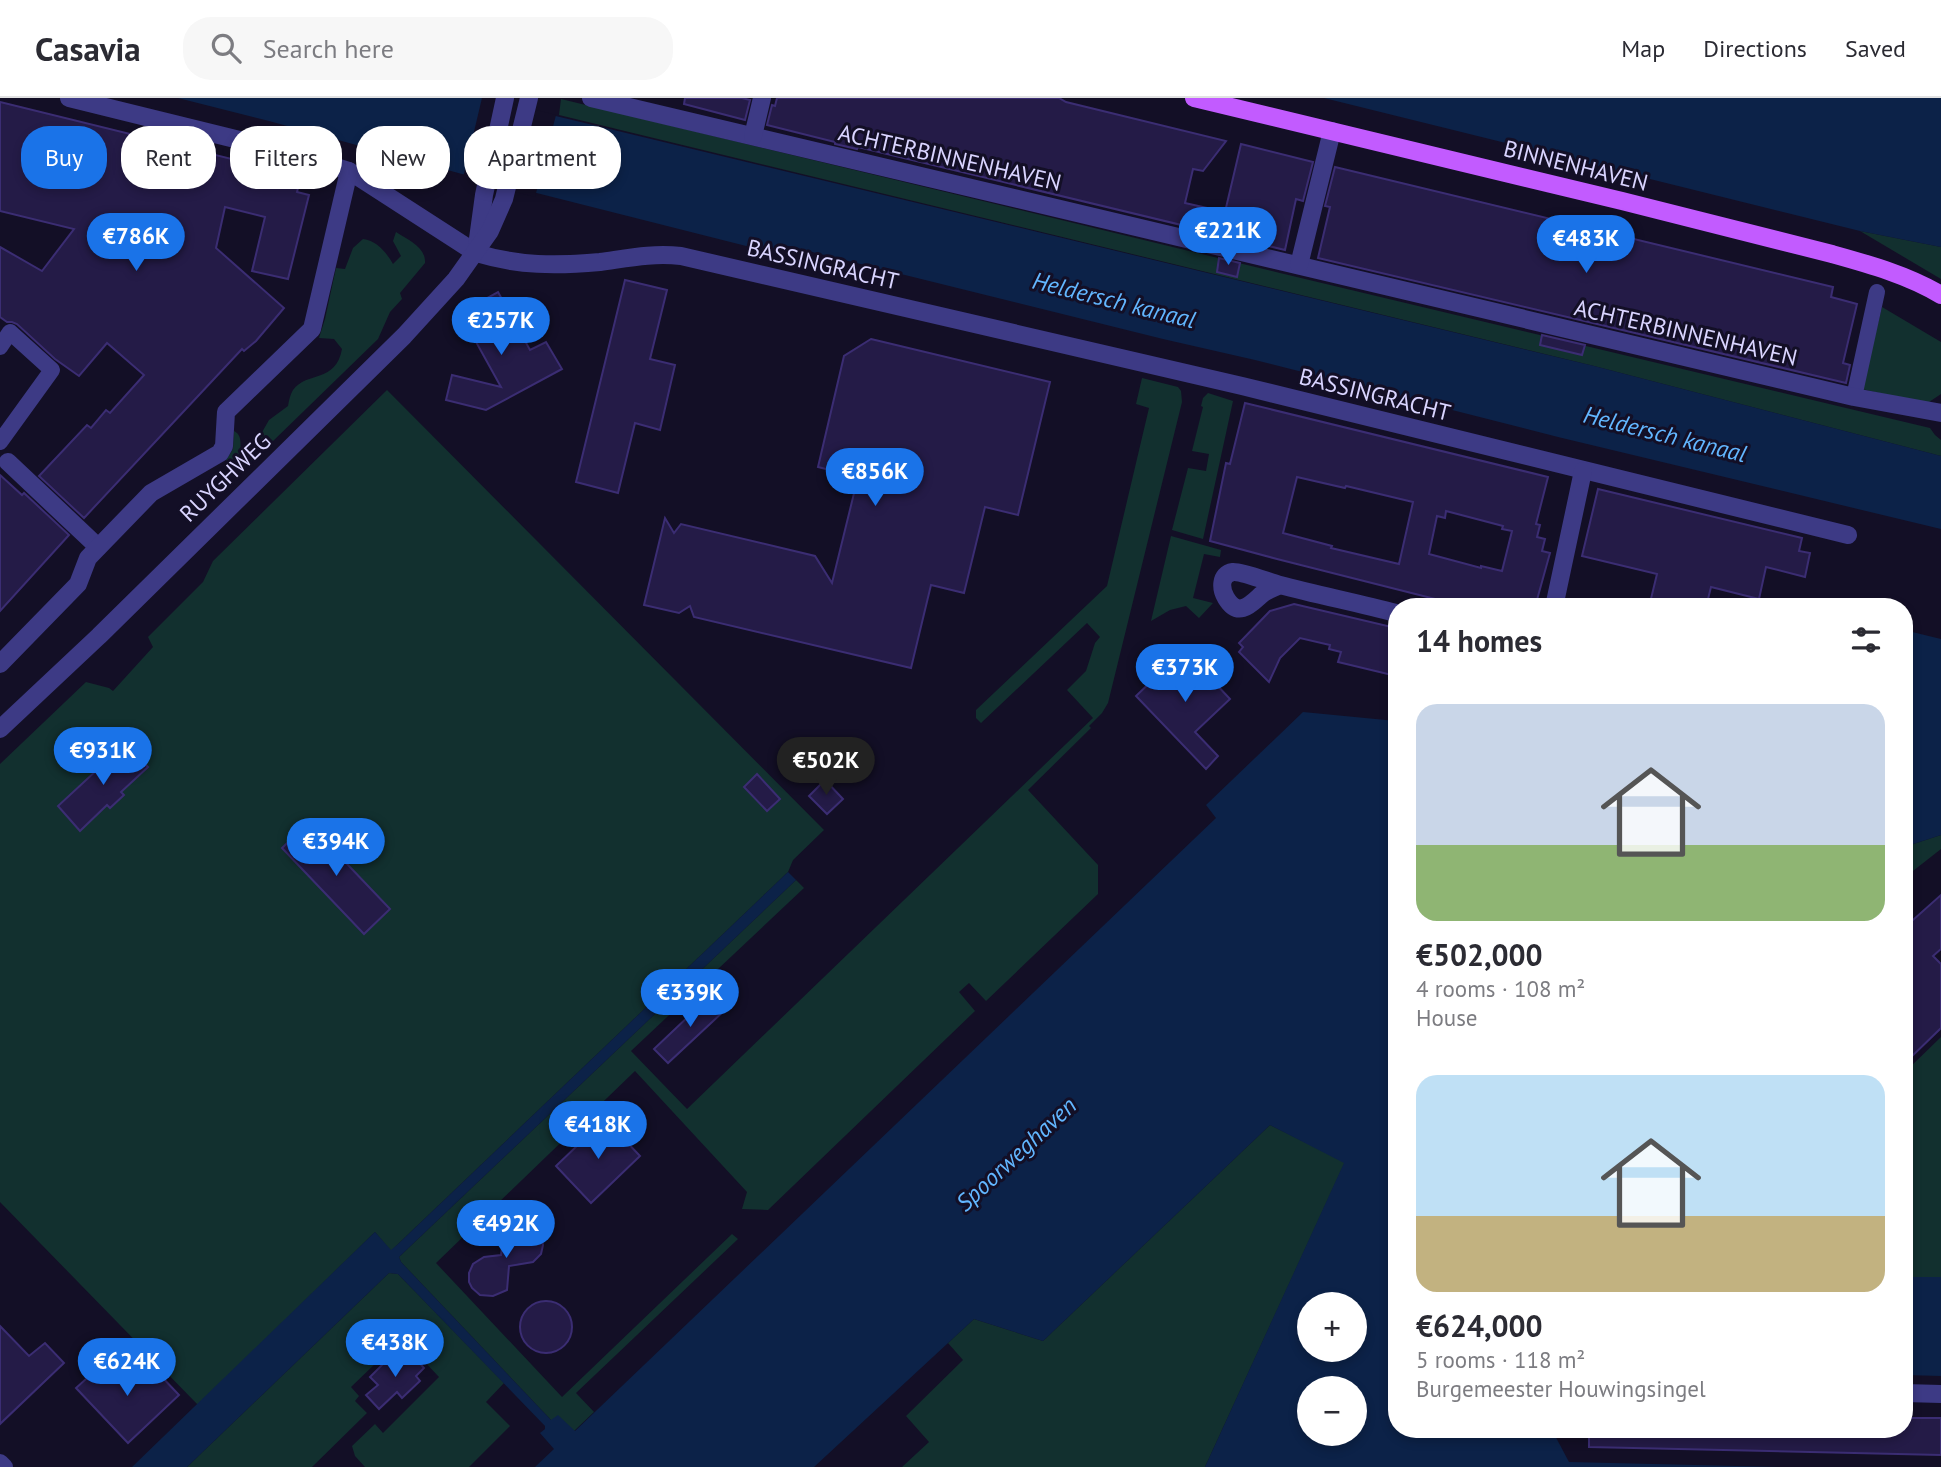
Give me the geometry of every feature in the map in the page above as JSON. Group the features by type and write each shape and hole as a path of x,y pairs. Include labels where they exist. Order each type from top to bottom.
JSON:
{"main road":[{"name":"BINNENHAVEN","path":"1194,98 1832,254 1912,280 1941,295"}],"street":[{"name":"BASSINGRACHT","path":"69,98 296,154 349,171 477,253 512,262 559,265 654,254 681,256 1242,386 1848,535"},
{"name":"ACHTERBINNENHAVEN","path":"591,98 1854,397 1941,413"},
{"path":"752,136 762,98"},
{"path":"477,253 484,195 505,100"},
{"name":"RUYGHWEG","path":"0,729 99,636 404,336 456,279 491,231 504,199 528,103"},
{"path":"1299,265 1332,131"},
{"name":"RUYGHWEG","path":"0,664 78,584 85,561 154,491 220,453 224,446 226,412 312,329 349,171"},
{"path":"1854,397 1877,292"},
{"path":"0,347 10,331 52,370 0,442"},
{"path":"4,458 98,547"},
{"path":"1556,598 1583,471"},
{"path":"1280,585 1388,611"},
{"path":"1913,1393 1941,1394"},
{"path":"0,1463 4,1467"}],"green space":[{"path":"561,99 1930,428 1941,440 1941,456 1594,366 621,130 621,126 604,126 559,115"},
{"path":"1860,231 1941,247 1941,279"},
{"path":"396,232 419,248 425,257 425,263 400,293 402,299 390,312 378,339 239,474 226,460 233,449 234,431 240,439 241,457 246,458 261,444 261,434 269,420 288,406 293,390 306,380 328,372 339,360 342,349 334,339 319,338 336,268 345,269 353,248 363,239 381,248 393,264 401,256 393,241"},
{"path":"1882,307 1941,342 1941,394 1926,404 1862,389"},
{"path":"1142,378 1178,387 1182,402 1108,703 1089,726 1091,728 1028,790 1098,865 1098,894 986,1001 969,983 959,992 975,1011 768,1210 742,1209 747,1192 635,1071 436,1263 562,1397 732,1234 738,1239 576,1393 594,1412 574,1431 551,1420 399,1257 796,880 804,888 631,1051 687,1109 1093,718 1067,690 1086,671 1095,643 1100,637 1087,623 981,723 976,718 976,710 1107,586 1149,408 1136,404"},
{"path":"387,390 824,830 793,860 788,872 391,1251 375,1232 198,1405 0,1202 0,764 86,682 113,691 153,647 148,637 203,582 213,561"},
{"path":"1208,393 1233,401 1203,539 1172,530 1188,468 1206,471 1209,454 1192,451 1203,398"},
{"path":"1171,536 1221,550 1220,557 1204,554 1193,598 1213,603 1199,618 1186,606 1170,610 1151,621"},
{"path":"1941,835 1941,849 1913,871 1913,844"},
{"path":"1941,1037 1941,1277 1913,1277 1913,1064"},
{"path":"1270,1125 1345,1162 1205,1467 902,1467 929,1442 906,1416 963,1360 948,1343 974,1319 1043,1341"},
{"path":"389,1273 398,1274 504,1383 486,1402 510,1426 469,1467 365,1467 355,1456 352,1446 375,1424 383,1433 439,1377 402,1338 351,1387 359,1396 355,1401 367,1413 312,1467 187,1467"}],"water":[{"path":"178,98 481,98 597,126 464,126 464,175 450,171 450,126 356,126 356,145 342,141 342,126 287,126"},
{"path":"1324,98 1941,98 1941,247 1860,231"},
{"name":"Heldersch kanaal","path":"621,132 1594,366 1941,456 1941,529 788,246 782,255 521,189 621,189"},
{"path":"1913,632 1941,639 1941,835 1913,844"},
{"name":"Spoorweghaven","path":"1303,712 1388,720 1388,1438 1556,1438 1569,1462 1781,1467 1205,1467 1344,1163 1270,1125 1043,1341 974,1319 814,1467 535,1467 554,1449 540,1433 545,1426 398,1274 389,1273 187,1467 132,1467 375,1232 391,1250 397,1245 788,872 796,880 399,1257 551,1420 558,1415 575,1431 1216,818 1206,805"},
{"path":"1913,1277 1941,1277 1941,1376 1913,1375"}],"pier":[{"path":"482,98 556,115 553,126 475,126"},
{"path":"505,189 537,189 535,197"}],"building":[{"path":"685,98 750,100 745,120 684,104"},
{"path":"777,98 1059,98 1066,102 1226,141 1203,171 1193,169 1185,203 1225,212 1241,144 1313,162 1303,201 1296,199 1285,250 858,147 857,149 835,144 767,125 772,105 775,106"},
{"path":"0,102 98,126 21,126 21,189 107,189 107,128 121,132 121,189 216,189 216,155 230,159 230,189 298,189 297,192 309,195 288,279 252,271 265,217 225,207 216,248 284,308 256,341 244,351 242,349 84,518 39,476 87,425 91,428 106,410 110,413 144,375 107,343 79,376 55,359 17,324 0,317 0,247 42,271 74,229 0,211"},
{"path":"1335,167 1833,287 1831,297 1857,304 1843,363 1850,365 1846,383 1318,258 1330,207 1325,206"},
{"path":"1219,258 1240,263 1237,277 1217,272"},
{"path":"625,280 667,290 650,359 675,365 660,430 635,423 618,493 576,482"},
{"path":"498,292 530,350 546,342 562,369 486,410 446,400 452,375 501,387 460,313"},
{"path":"1542,335 1585,345 1582,355 1540,345"},
{"path":"871,339 1050,382 1018,515 985,507 964,593 931,585 911,668 694,617 690,606 679,613 644,605 665,518 674,533 681,524 815,556 832,583 858,477 818,467 844,356"},
{"path":"1245,403 1548,477 1536,524 1540,525 1537,537 1545,539 1542,551 1550,553 1538,598 1431,598 1210,541 1226,463 1230,464","holes":["1297,477 1345,488 1346,486 1413,502 1399,564 1283,533","1446,511 1503,526 1502,529 1512,531 1502,571 1429,554 1437,516 1445,518"]},
{"path":"0,475 22,495 24,493 69,535 0,611"},
{"path":"1598,489 1802,538 1799,551 1810,553 1805,577 1766,567 1759,598 1711,587 1708,598 1651,598 1657,574 1582,556"},
{"path":"1294,604 1388,626 1388,674 1338,662 1341,652 1329,649 1330,645 1300,638 1280,658 1269,682 1239,652 1243,647 1239,643 1270,611"},
{"path":"1184,650 1230,699 1195,732 1218,756 1206,769 1136,696"},
{"path":"125,744 148,767 121,792 124,795 110,808 107,805 80,831 58,806"},
{"path":"757,774 780,799 767,811 744,787"},
{"path":"825,780 843,799 827,814 809,796"},
{"path":"308,823 390,909 364,934 282,848"},
{"path":"1941,895 1941,949 1933,956 1941,964 1941,1028 1913,1055 1913,920"},
{"path":"711,995 725,1010 668,1063 654,1049"},
{"path":"605,1119 640,1156 591,1203 556,1166"},
{"path":"527,1224 536,1228 541,1235 541,1254 533,1262 509,1266 507,1290 493,1296 480,1295 469,1282 473,1264 484,1257 501,1255 503,1240 508,1231 516,1225"},
{"path":"546,1301 565,1308 572,1327 565,1346 546,1353 527,1346 520,1327 527,1308"},
{"path":"0,1326 29,1356 45,1343 64,1363 0,1424"},
{"path":"408,1350 424,1368 416,1376 420,1381 402,1398 397,1392 379,1409 366,1395 378,1385 370,1377 386,1361 388,1364"},
{"path":"122,1360 129,1360 152,1383 160,1375 179,1395 128,1443 76,1388 97,1369 105,1376"},
{"path":"1913,1418 1941,1418 1941,1455 1589,1447 1589,1438 1913,1438"}]}
